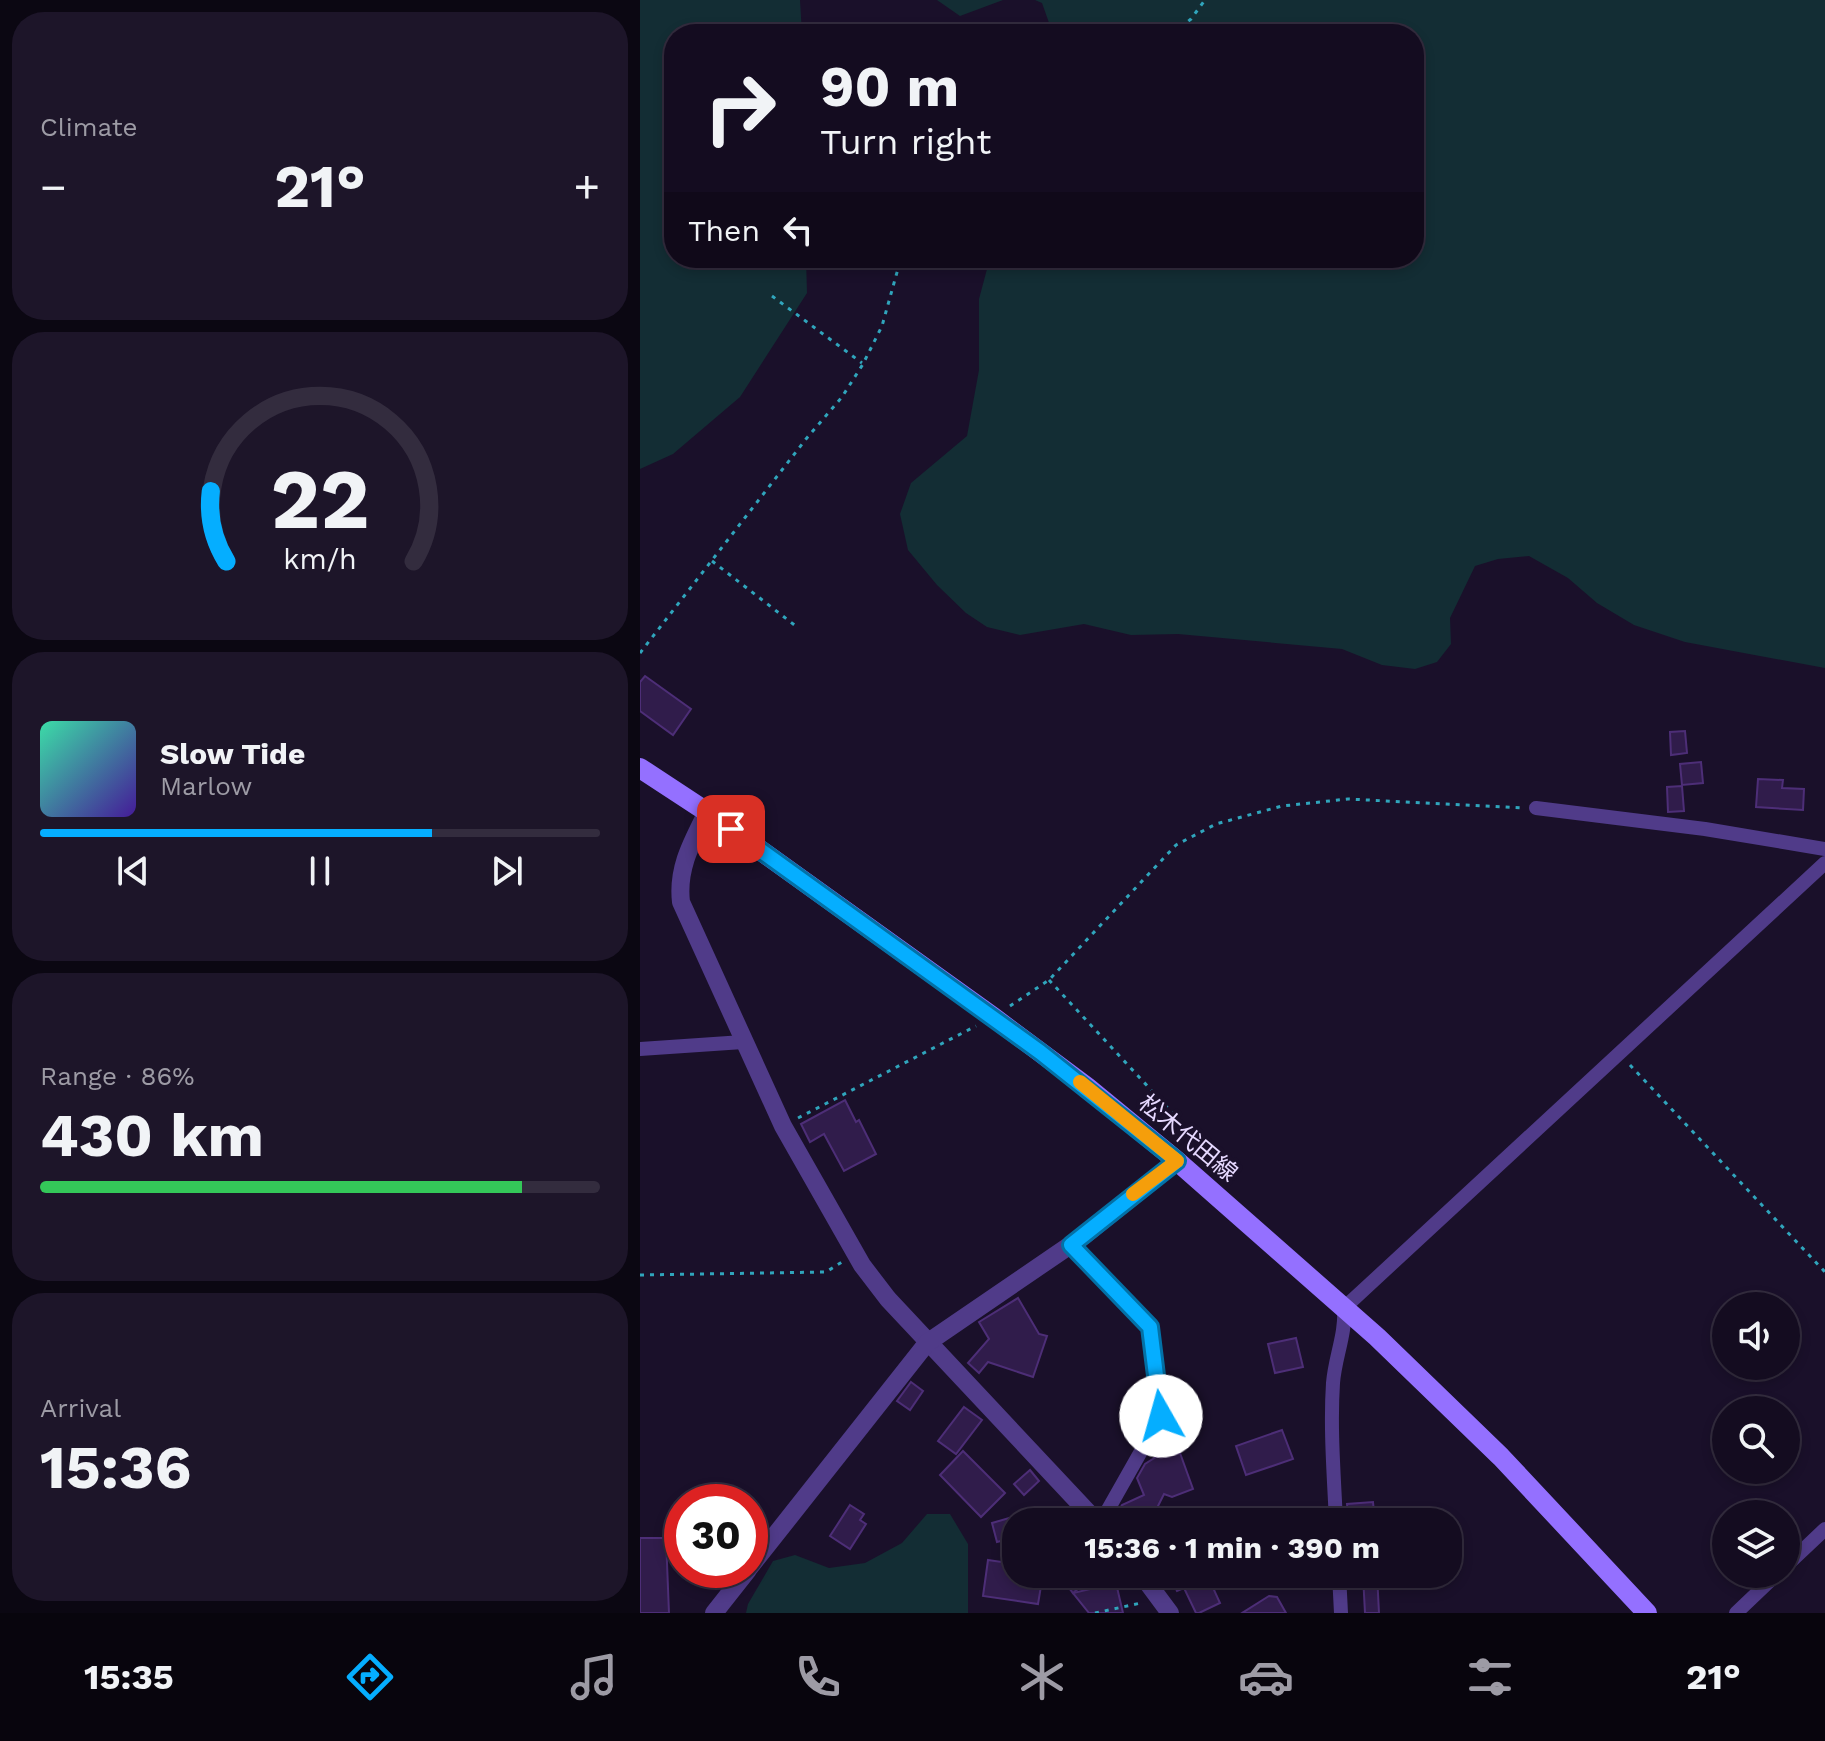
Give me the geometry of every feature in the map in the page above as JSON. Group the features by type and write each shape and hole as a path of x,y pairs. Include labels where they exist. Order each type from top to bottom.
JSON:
{"main road":[{"name":"松木代田線","path":"640,768 707,812 993,1017 1087,1087 1177,1161 1344,1308 1501,1457 1647,1613"}],"street":[{"path":"1536,808 1705,829 1825,849"},
{"path":"707,812 684,857 679,887 681,902 783,1126 855,1254 888,1299 1086,1508"},
{"path":"1336,1508 1333,1379 1346,1324 1344,1308 1825,863"},
{"path":"640,1049 743,1042"},
{"path":"768,1545 927,1343 1071,1245 1177,1161"},
{"path":"1071,1245 1150,1327 1161,1416 1107,1508"},
{"path":"1800,1553 1825,1529"},
{"path":"714,1613 734,1588"},
{"path":"1152,1588 1165,1606"},
{"path":"1340,1588 1341,1613"},
{"path":"1736,1613 1762,1588"}],"path":[{"path":"1185,24 1205,0"},
{"path":"640,653 842,397 882,326 898,268"},
{"path":"772,296 863,364"},
{"path":"712,561 797,627"},
{"path":"783,1126 993,1017 1049,980 1176,845 1216,824 1282,806 1348,799 1536,808"},
{"path":"1049,980 1204,1147"},
{"path":"1619,1053 1825,1272"},
{"path":"640,1275 826,1272 855,1254"},
{"path":"1095,1613 1165,1606"}],"shaded area":[{"path":"640,0 800,0 801,24 664,24 664,268 806,268 807,293 740,397 673,454 640,469"},
{"path":"937,0 1003,0 960,16"},
{"path":"1035,0 1825,0 1825,668 1685,642 1634,625 1597,603 1568,578 1529,556 1498,559 1475,566 1450,618 1451,644 1437,662 1415,669 1382,665 1342,649 1178,634 1131,635 1084,624 1020,635 987,627 966,613 908,550 900,514 911,483 967,436 979,370 979,299 987,268 1424,268 1424,24 1049,24 1042,3"},
{"path":"927,1514 950,1514 968,1544 968,1613 746,1613 757,1588 768,1588 768,1570 773,1561 795,1555 829,1568 865,1563 902,1543"}],"building":[{"path":"645,676 691,709 673,735 640,711 640,682"},
{"path":"1685,731 1687,753 1671,755 1670,732"},
{"path":"1701,762 1703,783 1682,785 1680,764"},
{"path":"1758,779 1783,780 1782,788 1804,789 1803,810 1756,807"},
{"path":"1682,786 1684,811 1668,812 1667,787"},
{"path":"845,1100 876,1154 844,1171 824,1134 810,1142 801,1124"},
{"path":"1018,1298 1039,1334 1047,1336 1033,1377 988,1362 979,1373 968,1363 989,1339 979,1322"},
{"path":"1296,1338 1303,1367 1275,1373 1268,1344"},
{"path":"911,1382 923,1391 910,1410 897,1401"},
{"path":"964,1407 982,1420 956,1454 938,1441"},
{"path":"1282,1430 1293,1459 1246,1475 1236,1446"},
{"path":"963,1451 1005,1493 981,1517 940,1475"},
{"path":"1180,1453 1193,1489 1172,1497 1164,1494 1158,1508 1120,1508 1144,1495 1137,1478 1145,1464 1156,1457"},
{"path":"1030,1470 1039,1481 1024,1495 1014,1484"},
{"path":"1373,1502 1374,1508 1347,1508 1347,1504"},
{"path":"850,1505 864,1514 860,1520 866,1524 850,1549 830,1536"},
{"path":"1002,1520 1002,1541 997,1542 992,1523"},
{"path":"640,1538 664,1538 664,1588 668,1588 669,1613 640,1613"},
{"path":"988,1560 1002,1562 1002,1588 1041,1588 1038,1604 983,1596"},
{"path":"1094,1588 1117,1588 1123,1613 1089,1613 1073,1593"},
{"path":"1184,1588 1217,1588 1214,1590 1220,1603 1196,1613"},
{"path":"1364,1588 1378,1588 1379,1613 1365,1613"},
{"path":"1269,1596 1277,1597 1286,1613 1242,1613"}],"slow traffic":[{"path":"1080,1082 1177,1161 1133,1194"}],"route":[{"path":"731,829 1040,1052 1177,1161 1071,1245 1150,1327 1161,1416"}]}
